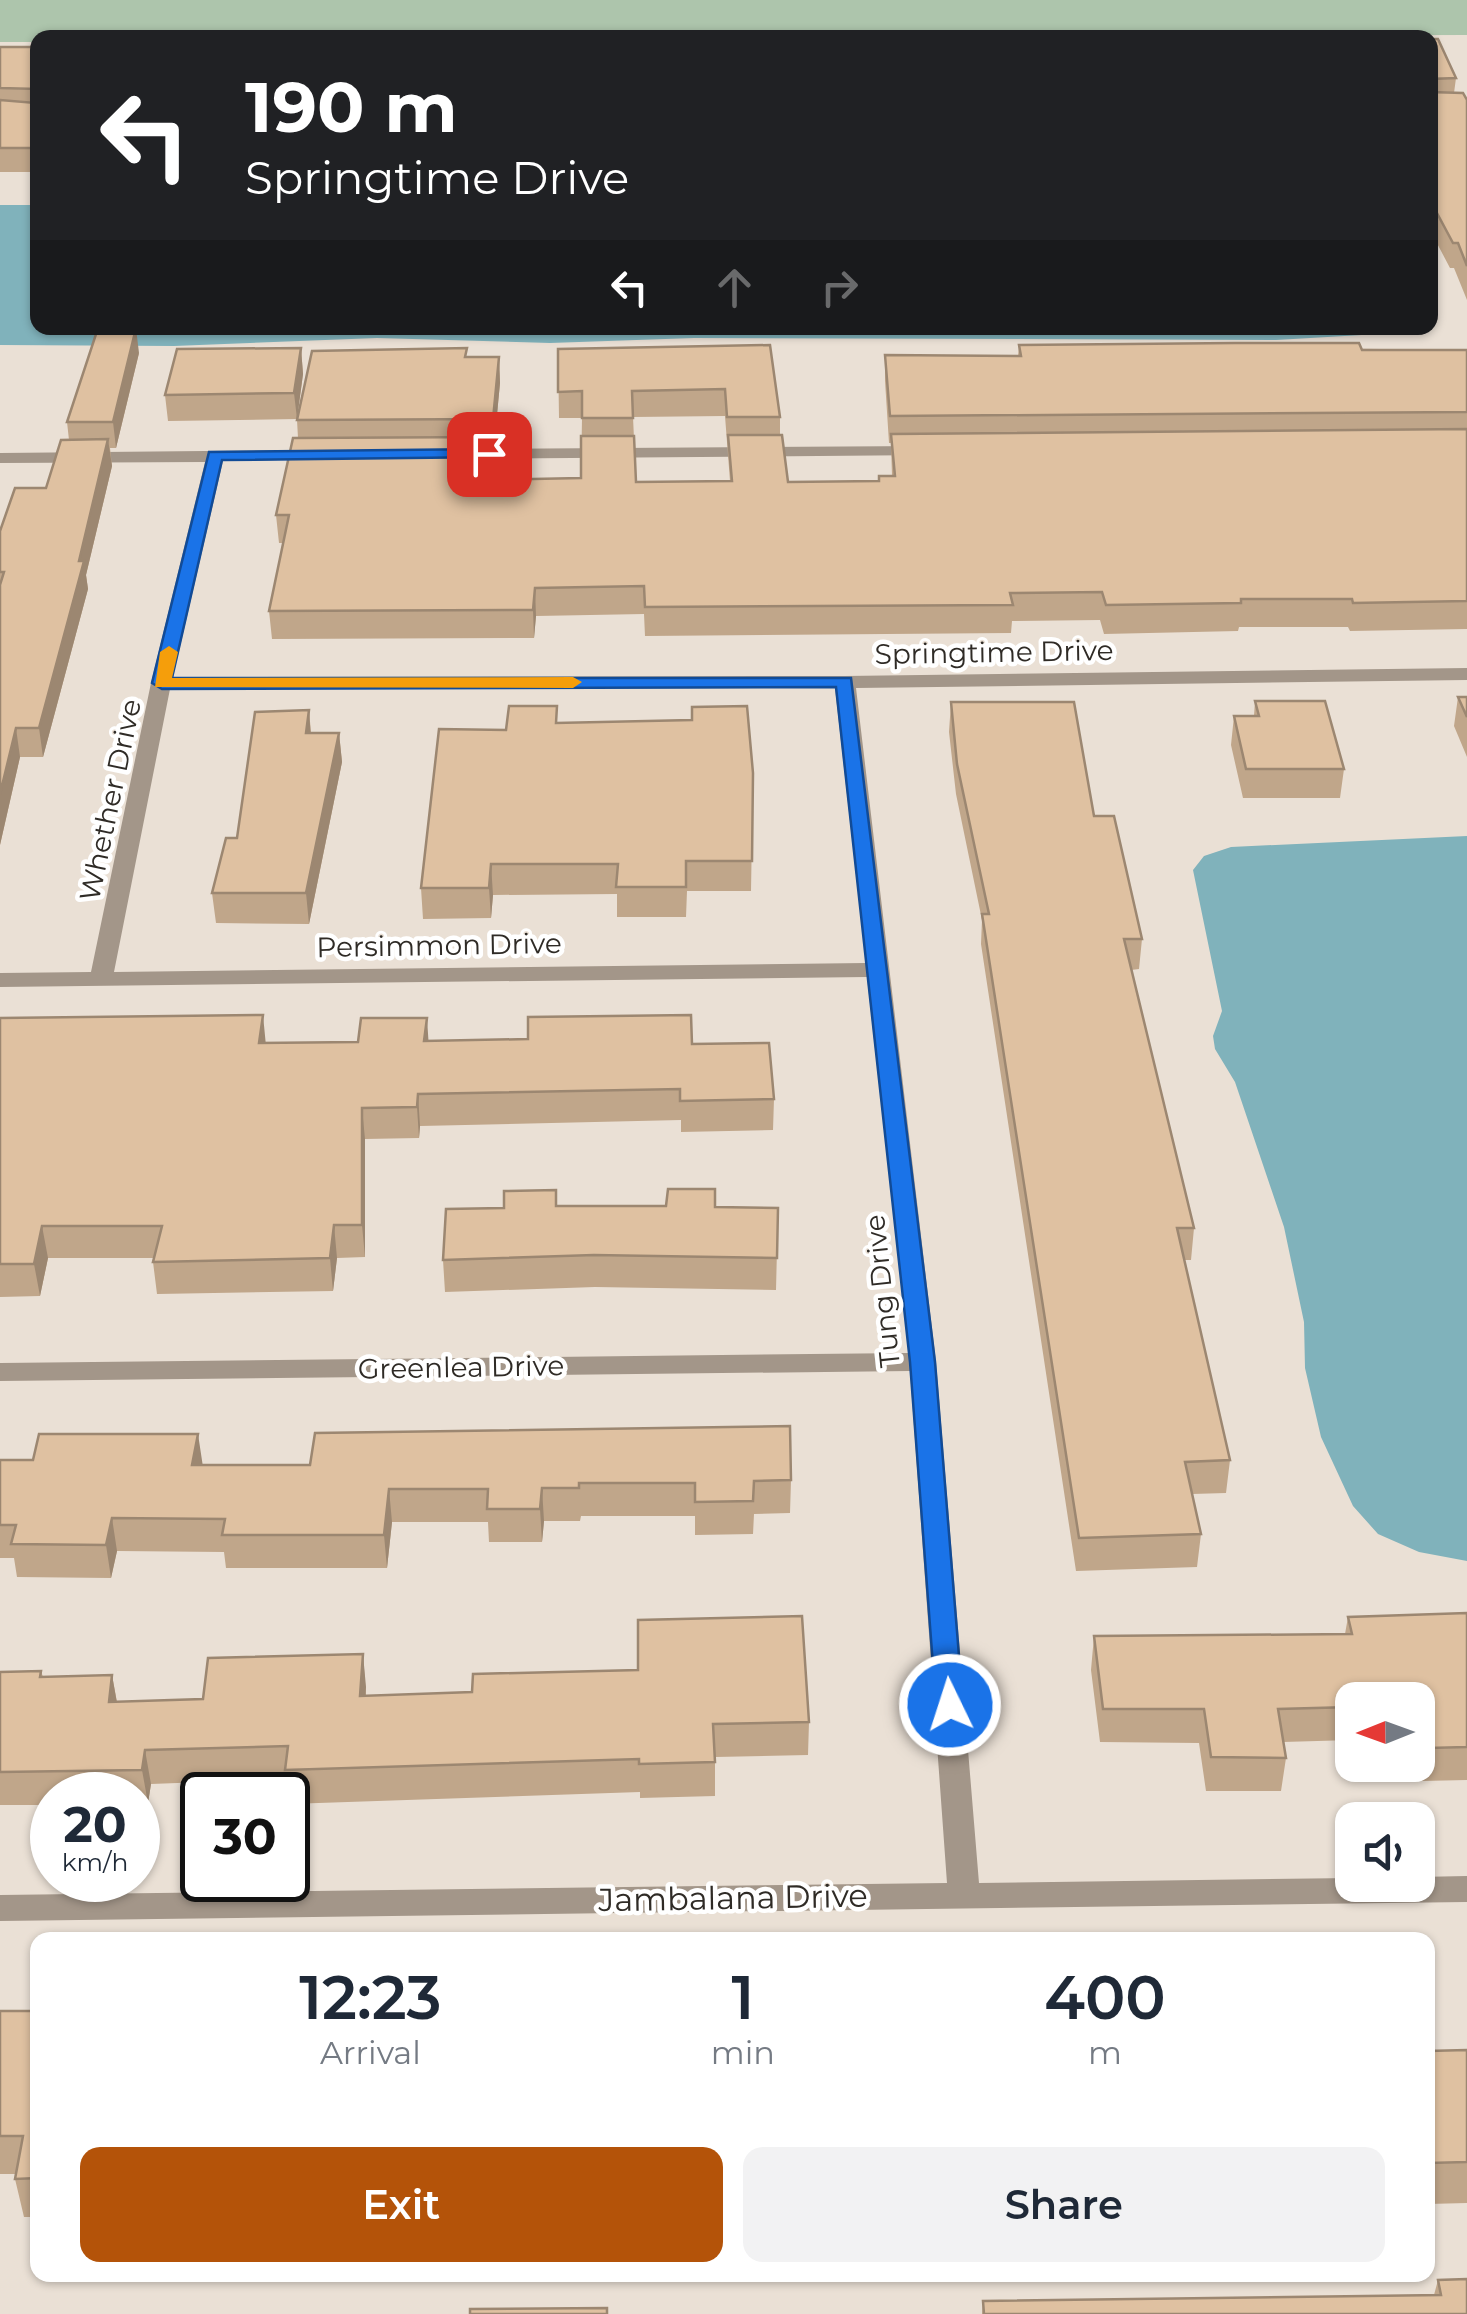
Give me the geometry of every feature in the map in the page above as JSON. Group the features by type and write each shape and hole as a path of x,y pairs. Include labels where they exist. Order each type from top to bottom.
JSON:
{"street":[{"path":"434,454 950,450"},
{"path":"0,458 334,455"},
{"name":"Whether Drive","path":"100,980 162,683 215,456"},
{"name":"Springtime Drive","path":"162,683 845,682 1467,674"},
{"name":"Tung Drive","path":"845,682 923,1362 964,1895"},
{"name":"Persimmon Drive","path":"0,980 878,970"},
{"name":"Greenlea Drive","path":"0,1372 923,1362"},
{"name":"Jambalana Drive","path":"0,1908 1467,1889"}],"green space":[{"path":"0,0 1467,0 1467,35 1438,35 1438,30 30,30 30,42 0,42"}],"water":[{"path":"0,205 30,205 30,335 1362,335 1276,340 694,338 550,343 377,338 174,346 0,345"},
{"path":"1467,836 1467,1561 1419,1552 1378,1534 1353,1506 1321,1437 1305,1368 1304,1322 1284,1227 1235,1082 1215,1049 1213,1036 1222,1011 1193,870 1204,856 1231,847"}],"building":[{"path":"1438,39 1456,78 1438,79"},
{"path":"0,47 30,47 30,89 0,88"},
{"path":"1438,92 1463,93 1467,100 1467,266 1458,243 1453,243 1438,215"},
{"path":"0,100 30,103 30,148 0,148"},
{"path":"96,335 134,335 113,422 67,422"},
{"path":"1359,343 1362,350 1467,350 1467,412 890,416 885,355 1021,356 1019,345"},
{"path":"770,345 780,417 727,417 725,389 632,391 633,418 582,418 582,391 558,392 558,349"},
{"path":"301,348 294,393 165,395 177,349"},
{"path":"467,348 465,357 499,357 493,419 297,420 312,351"},
{"path":"1467,429 1467,601 1353,603 1352,599 1241,599 1241,603 1106,605 1102,592 1010,593 1013,605 645,607 644,586 535,588 533,610 269,611 289,515 276,515 293,438 491,437 487,480 581,478 581,436 634,436 636,482 732,481 728,435 782,435 788,482 879,481 879,476 895,476 891,434"},
{"path":"108,439 79,561 84,561 39,728 16,728 0,794 0,585 4,572 0,572 0,531 15,488 46,488 61,440"},
{"path":"1458,697 1467,697 1467,717"},
{"path":"1255,701 1325,701 1344,769 1246,769 1234,716 1259,716"},
{"path":"951,702 1074,702 1094,816 1114,816 1142,939 1124,939 1194,1228 1177,1228 1230,1460 1185,1462 1201,1534 1079,1538 982,914 989,914 957,764"},
{"path":"509,706 557,706 556,723 692,720 692,707 747,706 753,773 752,861 686,861 686,887 616,887 618,864 491,864 489,888 421,888 439,729 506,730"},
{"path":"309,710 306,733 339,733 306,893 212,893 226,838 237,838 255,712"},
{"path":"263,1015 259,1043 358,1042 361,1018 427,1018 424,1041 528,1039 528,1017 691,1015 692,1044 769,1043 774,1099 680,1101 680,1089 418,1094 417,1107 362,1108 362,1225 334,1225 330,1258 153,1262 162,1226 42,1226 34,1264 0,1264 0,1018"},
{"path":"668,1189 715,1189 715,1207 778,1208 777,1258 594,1255 443,1260 446,1209 504,1208 504,1191 556,1190 556,1206 666,1206"},
{"path":"790,1426 791,1480 754,1481 753,1501 695,1502 695,1483 579,1483 579,1488 542,1488 540,1509 487,1509 488,1489 389,1489 384,1535 222,1535 225,1519 112,1518 106,1545 11,1544 16,1525 0,1525 0,1460 33,1460 39,1434 198,1434 192,1465 310,1465 315,1433"},
{"path":"1467,1613 1467,1747 1435,1748 1435,1682 1335,1682 1335,1707 1278,1709 1286,1758 1211,1757 1204,1709 1103,1709 1094,1636 1352,1634 1348,1617"},
{"path":"802,1616 809,1722 713,1724 715,1762 639,1764 639,1759 285,1770 288,1746 145,1750 142,1770 0,1772 0,1672 41,1671 40,1677 112,1675 109,1702 203,1699 208,1658 363,1654 360,1696 472,1692 473,1674 638,1670 638,1620"},
{"path":"0,2011 30,2011 30,2178 15,2179 23,2136 0,2136"},
{"path":"1467,2050 1467,2162 1435,2163 1435,2051"},
{"path":"1467,2279 1467,2314 984,2314 983,2301 1441,2295 1438,2280"},
{"path":"607,2308 607,2314 470,2314 470,2309"}],"slow traffic":[{"path":"169,652 162,683 573,682"}],"route":[{"path":"489,454 215,456 162,683 845,682 923,1362 950,1705"}]}
